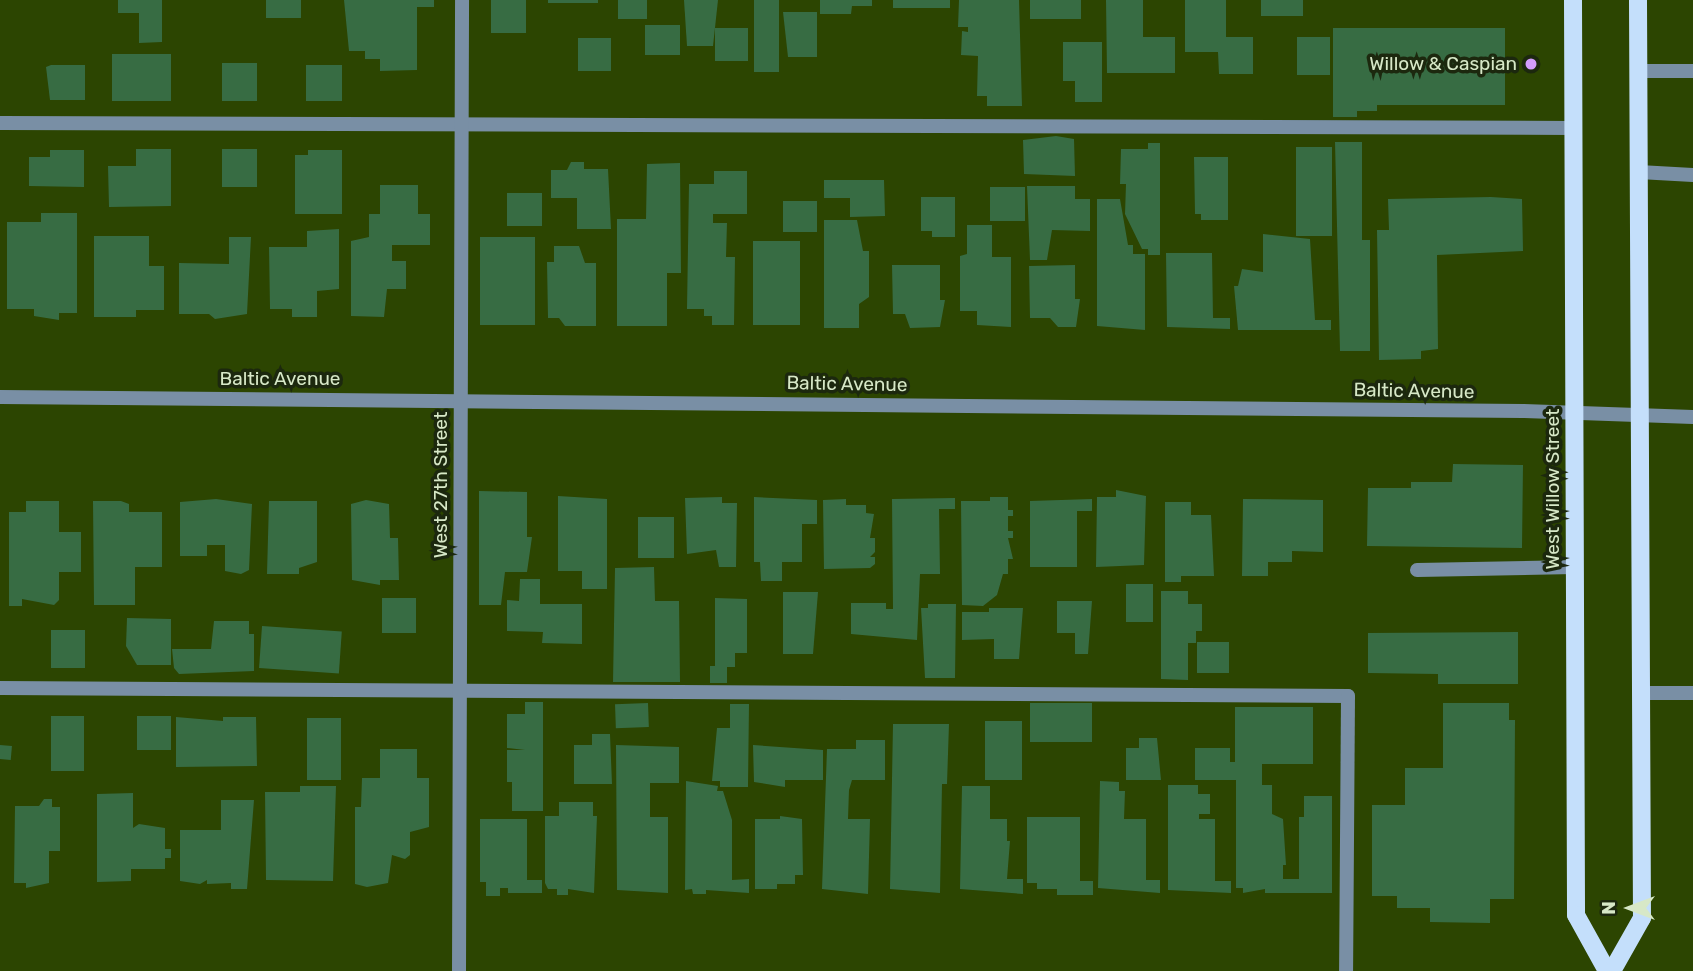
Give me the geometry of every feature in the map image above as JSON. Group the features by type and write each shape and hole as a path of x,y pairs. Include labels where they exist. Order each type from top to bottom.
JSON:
{"main road":[{"name":"West Willow Street","path":"1573,0 1576,915 1607,971"},
{"path":"1612,971 1642,918 1638,0"}],"street":[{"name":"West 27th Street","path":"459,971 462,0"},
{"path":"1638,71 1693,71"},
{"path":"0,122 1574,128"},
{"path":"1639,172 1693,175"},
{"name":"Baltic Avenue","path":"0,397 460,399 1573,413 1693,417"},
{"path":"1417,570 1574,567"},
{"path":"0,688 459,688 1348,696 1346,971"},
{"path":"1641,693 1693,693"}],"building":[{"path":"118,0 162,0 162,42 139,43 139,13 118,13"},
{"path":"266,0 301,0 301,18 266,18"},
{"path":"344,0 434,0 434,7 417,7 417,70 380,71 380,59 365,59 365,51 349,51"},
{"path":"491,0 526,0 526,33 491,33"},
{"path":"548,0 598,0 598,3 548,3"},
{"path":"618,0 647,0 647,19 618,19"},
{"path":"684,0 718,0 713,46 687,46"},
{"path":"754,0 779,0 779,72 754,72"},
{"path":"820,0 872,0 872,6 852,6 851,14 820,14"},
{"path":"893,0 950,0 950,8 893,8"},
{"path":"959,0 1019,0 1022,106 987,106 987,96 977,96 978,56 961,55 962,31 968,32 968,27 958,27"},
{"path":"1030,0 1081,0 1081,19 1030,19"},
{"path":"1106,0 1143,0 1143,37 1175,37 1175,73 1107,73"},
{"path":"1185,0 1226,0 1226,37 1253,37 1253,74 1219,74 1218,52 1185,52"},
{"path":"1261,0 1303,0 1303,16 1261,16"},
{"path":"783,12 817,12 817,57 788,57"},
{"path":"645,25 680,25 680,55 645,55"},
{"path":"715,28 748,28 748,61 715,61"},
{"path":"1333,28 1505,28 1505,105 1377,105 1377,111 1357,111 1357,117 1333,117"},
{"path":"1297,37 1330,37 1330,75 1297,75"},
{"path":"578,38 611,38 611,71 578,71"},
{"path":"1063,42 1102,42 1102,102 1075,102 1075,81 1063,81"},
{"path":"112,54 171,54 171,101 112,101"},
{"path":"222,63 257,63 257,101 222,101"},
{"path":"85,65 85,100 50,100 46,67"},
{"path":"306,65 342,65 342,101 306,101"},
{"path":"1056,136 1074,139 1075,176 1024,174 1023,140"},
{"path":"1335,142 1362,142 1362,240 1370,240 1370,351 1340,351"},
{"path":"1148,143 1160,143 1160,255 1148,255 1148,249 1142,249 1125,214 1126,184 1120,184 1121,149 1148,149"},
{"path":"1296,147 1332,147 1332,236 1296,236"},
{"path":"136,149 171,149 171,206 109,207 108,166 136,166"},
{"path":"222,149 257,149 257,187 222,187"},
{"path":"50,150 84,150 84,187 29,186 29,157 50,157"},
{"path":"308,150 342,150 342,214 295,214 295,155 308,155"},
{"path":"1194,157 1228,157 1228,220 1201,220 1201,214 1195,214"},
{"path":"571,162 584,162 584,169 608,169 611,229 577,229 577,198 551,198 551,170 567,170"},
{"path":"680,163 681,273 667,273 667,326 617,326 617,219 646,219 647,164"},
{"path":"714,171 747,171 747,214 713,214 713,223 727,223 726,257 735,257 734,325 712,325 712,316 704,316 704,309 687,309 689,184 714,184"},
{"path":"824,180 884,180 885,216 850,217 850,198 824,198"},
{"path":"380,185 418,185 418,214 430,214 430,245 392,245 392,261 406,261 406,289 387,289 384,317 351,316 351,241 369,237 369,214 380,214"},
{"path":"1027,186 1075,186 1075,199 1090,199 1090,231 1052,230 1047,260 1030,260"},
{"path":"990,187 1025,187 1025,221 990,221"},
{"path":"507,193 542,193 542,226 507,226"},
{"path":"921,197 955,197 955,237 932,237 932,231 921,231"},
{"path":"1097,199 1120,199 1128,245 1133,245 1133,254 1145,254 1145,330 1097,326"},
{"path":"1388,199 1522,199 1523,251 1437,255 1438,349 1421,351 1421,359 1379,360 1377,230 1389,230"},
{"path":"783,201 817,201 817,232 783,232"},
{"path":"41,213 77,213 77,313 59,313 59,320 34,316 34,309 7,309 7,222 41,222"},
{"path":"824,220 857,220 863,251 869,251 869,297 859,304 859,328 824,328"},
{"path":"967,225 992,225 992,257 1011,257 1011,327 977,325 977,311 960,311 960,256 967,254"},
{"path":"339,229 339,289 317,291 317,317 292,317 292,309 270,309 269,247 307,247 307,231"},
{"path":"1263,234 1310,239 1315,320 1331,320 1331,330 1238,330 1234,286 1238,286 1242,269 1263,272"},
{"path":"94,236 149,236 149,266 164,266 164,310 136,310 136,317 94,317"},
{"path":"229,237 251,237 247,314 215,319 209,314 179,314 179,263 229,264"},
{"path":"480,237 535,237 535,325 480,325"},
{"path":"753,241 800,241 800,325 753,325"},
{"path":"554,246 579,246 585,263 596,263 596,326 565,326 559,318 548,318 547,262 554,262"},
{"path":"1166,253 1212,253 1213,318 1230,318 1230,329 1167,327"},
{"path":"892,265 940,265 940,300 945,300 940,327 910,328 905,314 893,314"},
{"path":"1075,265 1075,299 1080,299 1076,327 1058,327 1050,318 1030,318 1029,266"},
{"path":"1453,464 1523,465 1522,548 1367,546 1368,488 1411,488 1411,482 1452,482"},
{"path":"1116,490 1146,496 1144,565 1096,567 1097,497 1116,497"},
{"path":"479,491 527,492 527,537 532,537 527,572 505,572 501,605 479,605"},
{"path":"558,496 607,499 607,589 582,589 582,571 558,571"},
{"path":"722,497 722,503 737,503 736,567 719,567 716,550 687,554 685,498"},
{"path":"754,497 817,500 817,524 802,524 802,562 782,562 782,581 761,581 760,562 754,562"},
{"path":"990,497 1008,497 1008,510 1013,510 1013,516 1008,516 1008,531 1013,531 1013,538 1008,538 1013,559 1008,559 1008,574 1003,574 997,595 983,606 962,605 961,501 990,501"},
{"path":"955,498 955,509 939,509 940,574 920,574 917,640 851,634 851,603 886,603 886,609 893,609 892,499"},
{"path":"216,499 252,504 249,570 241,574 225,571 225,545 207,545 207,556 180,556 180,502"},
{"path":"846,499 846,505 866,505 866,513 874,514 870,538 875,538 875,552 870,557 875,557 875,564 870,568 824,569 823,500"},
{"path":"1092,499 1092,511 1077,511 1077,567 1030,567 1030,501"},
{"path":"1243,499 1323,500 1323,552 1292,551 1292,562 1268,562 1268,576 1242,576"},
{"path":"366,500 389,504 390,538 398,538 399,580 380,580 380,585 352,580 351,504"},
{"path":"26,501 59,501 59,532 81,532 81,572 59,572 59,600 54,605 22,599 22,606 9,606 9,512 26,512"},
{"path":"93,501 121,501 129,504 129,512 162,512 162,567 135,567 135,605 94,605"},
{"path":"269,501 317,501 317,562 299,568 299,574 267,574"},
{"path":"1165,502 1191,502 1191,515 1211,515 1214,576 1181,576 1181,582 1165,582"},
{"path":"638,517 674,517 674,558 638,558"},
{"path":"654,567 655,601 679,601 680,682 613,682 615,568"},
{"path":"520,579 540,579 540,604 582,604 582,644 542,643 543,632 507,631 507,600 519,601"},
{"path":"1126,584 1153,584 1153,622 1126,622"},
{"path":"1161,591 1188,591 1188,604 1202,604 1202,631 1196,631 1196,643 1188,643 1188,680 1161,679"},
{"path":"783,592 818,592 813,654 783,654"},
{"path":"382,598 416,598 416,633 382,633"},
{"path":"715,598 747,599 747,653 735,653 735,667 727,667 727,683 710,683 710,666 715,666"},
{"path":"1057,601 1092,601 1088,654 1075,654 1075,633 1057,633"},
{"path":"928,604 956,604 955,678 925,678 921,608 928,608"},
{"path":"989,608 1023,608 1019,659 994,659 994,639 962,640 962,612 989,612"},
{"path":"127,618 171,619 171,665 137,665 126,646"},
{"path":"214,621 249,621 249,634 254,634 254,671 179,674 174,668 172,649 211,649"},
{"path":"262,626 342,632 339,673 259,668"},
{"path":"51,630 85,630 85,668 51,668"},
{"path":"1518,632 1518,684 1438,684 1438,674 1368,673 1368,633"},
{"path":"1197,642 1229,642 1229,673 1197,673"},
{"path":"525,702 543,702 543,811 512,811 512,782 507,782 507,750 525,750 507,748 507,714 525,714"},
{"path":"648,703 649,727 616,728 615,704"},
{"path":"1030,703 1092,703 1092,742 1030,742"},
{"path":"1443,703 1509,703 1509,720 1515,720 1514,899 1490,899 1490,923 1430,922 1430,908 1397,908 1397,896 1372,896 1372,805 1405,805 1405,768 1443,768"},
{"path":"730,704 749,704 748,787 720,787 720,781 712,781 717,728 730,728"},
{"path":"1235,707 1313,707 1313,764 1262,764 1262,785 1272,785 1272,814 1283,819 1286,865 1283,865 1283,879 1299,879 1299,817 1304,817 1304,796 1332,796 1332,893 1265,893 1265,889 1243,893 1243,888 1236,888 1236,780 1195,780 1195,748 1230,748 1230,762 1235,762"},
{"path":"51,716 84,716 84,771 51,771"},
{"path":"137,716 171,716 171,750 137,750"},
{"path":"176,717 223,721 223,717 256,717 257,766 176,767"},
{"path":"307,718 341,718 341,780 307,780"},
{"path":"985,721 1022,721 1022,780 985,780"},
{"path":"893,724 949,724 947,784 942,784 940,893 890,889"},
{"path":"592,734 610,734 612,784 574,784 574,745 592,745"},
{"path":"1139,738 1157,738 1161,780 1126,780 1126,748 1139,748"},
{"path":"856,740 885,740 885,780 852,780 849,790 848,819 870,819 868,894 822,889 827,749 856,749"},
{"path":"0,745 12,746 11,760 0,759"},
{"path":"616,745 679,747 679,783 650,783 650,817 668,817 668,893 617,890"},
{"path":"753,745 823,750 823,780 785,780 785,787 754,782"},
{"path":"380,749 417,749 417,778 429,778 429,827 410,832 410,855 405,859 392,855 388,883 367,887 355,884 355,807 361,807 362,778 380,778"},
{"path":"686,781 718,786 717,791 723,791 732,820 732,880 749,879 749,893 706,890 706,894 693,894 692,889 685,890"},
{"path":"1100,781 1119,782 1119,791 1125,791 1124,819 1146,819 1146,880 1160,880 1160,893 1098,888"},
{"path":"1168,785 1198,785 1198,794 1210,794 1210,814 1199,814 1199,819 1215,819 1215,881 1231,881 1231,893 1168,890"},
{"path":"300,786 336,786 333,881 266,880 265,792 300,792"},
{"path":"962,786 990,786 990,819 1007,819 1007,841 1010,841 1007,879 1023,879 1023,894 960,889"},
{"path":"133,793 133,828 139,824 165,828 165,849 171,849 171,858 165,858 165,869 131,869 131,881 97,882 97,794"},
{"path":"44,799 52,799 52,807 60,807 60,851 49,851 49,883 26,888 26,883 14,883 15,806 39,806"},
{"path":"221,800 254,800 247,889 231,889 231,883 207,884 207,880 200,884 180,881 180,830 221,830"},
{"path":"559,802 593,802 593,816 597,816 594,893 568,889 568,895 557,895 557,889 548,889 545,883 545,816 559,816"},
{"path":"780,816 802,819 803,875 795,875 795,884 777,884 777,889 755,889 755,819 780,819"},
{"path":"1027,817 1080,817 1080,881 1093,881 1093,895 1057,895 1057,889 1037,889 1037,883 1027,883"},
{"path":"480,819 527,819 527,880 542,880 542,893 508,893 508,888 500,888 500,896 486,896 486,882 480,882"}],"place":[{"name":"Willow & Caspian","path":"1531,64"}]}
